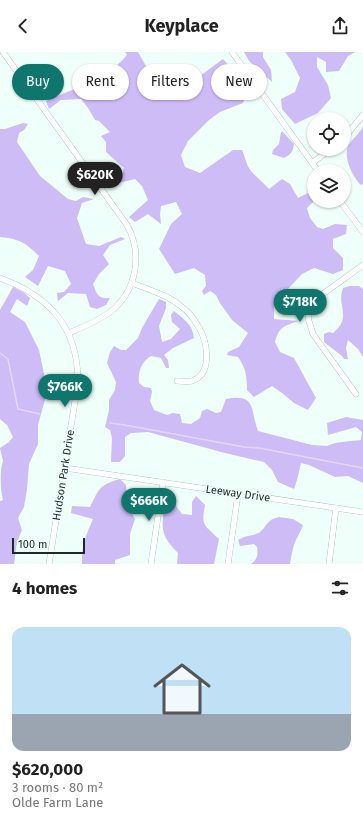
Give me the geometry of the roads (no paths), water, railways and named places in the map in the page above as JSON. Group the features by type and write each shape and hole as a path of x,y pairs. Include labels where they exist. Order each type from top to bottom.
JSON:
{"street":[{"path":"3,52 131,233 136,251 132,283 121,302 102,318 69,333"},
{"path":"232,52 312,163 322,156"},
{"path":"351,130 363,115"},
{"path":"345,208 363,232"},
{"path":"356,394 313,334 308,318 311,306 320,296 363,265"},
{"name":"Hudson Park Drive","path":"0,278 21,287 40,298 52,309 69,333 77,358 78,382 49,564"},
{"path":"132,283 175,301 190,314 199,326 205,345 206,356 204,370 200,376 192,381 177,381"},
{"name":"Leeway Drive","path":"65,468 363,512"},
{"path":"151,564 163,482"},
{"path":"228,564 238,494"},
{"path":"328,564 335,524 336,508"}],"waterway":[{"path":"0,353 8,359 18,409 40,414"},
{"path":"110,423 244,447 259,448 363,468"}]}
